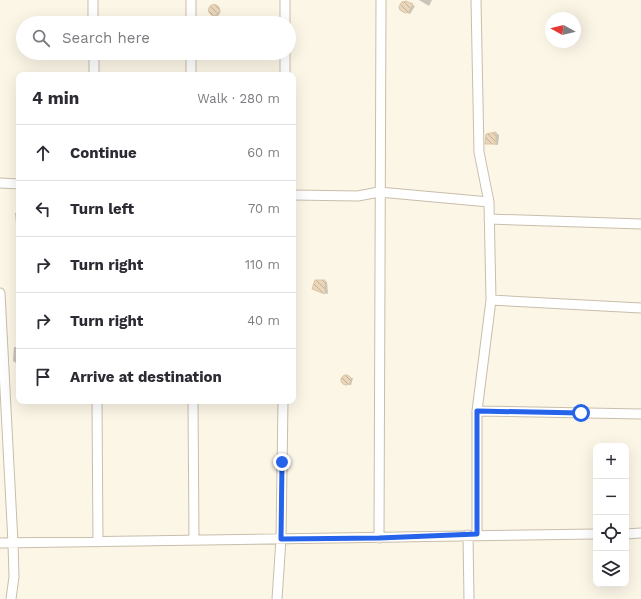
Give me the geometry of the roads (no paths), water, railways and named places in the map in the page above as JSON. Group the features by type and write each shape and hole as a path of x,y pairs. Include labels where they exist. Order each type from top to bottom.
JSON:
{"street":[{"path":"93,0 93,16"},
{"path":"191,0 191,16"},
{"path":"285,0 285,16"},
{"path":"379,538 381,0"},
{"path":"469,599 477,411 491,300 489,202 479,152 476,0"},
{"path":"94,60 94,72"},
{"path":"191,60 191,72"},
{"path":"285,60 285,72"},
{"path":"0,183 16,184"},
{"path":"296,195 358,196 380,192 489,202"},
{"path":"489,219 641,224"},
{"path":"0,293 13,543 14,576 11,599"},
{"path":"491,300 641,308"},
{"path":"97,404 98,542"},
{"path":"194,404 194,539"},
{"path":"277,599 281,539 283,404"},
{"path":"477,411 641,414"},
{"path":"629,534 641,533"},
{"path":"0,543 194,539 379,538 472,534 593,534"}]}
